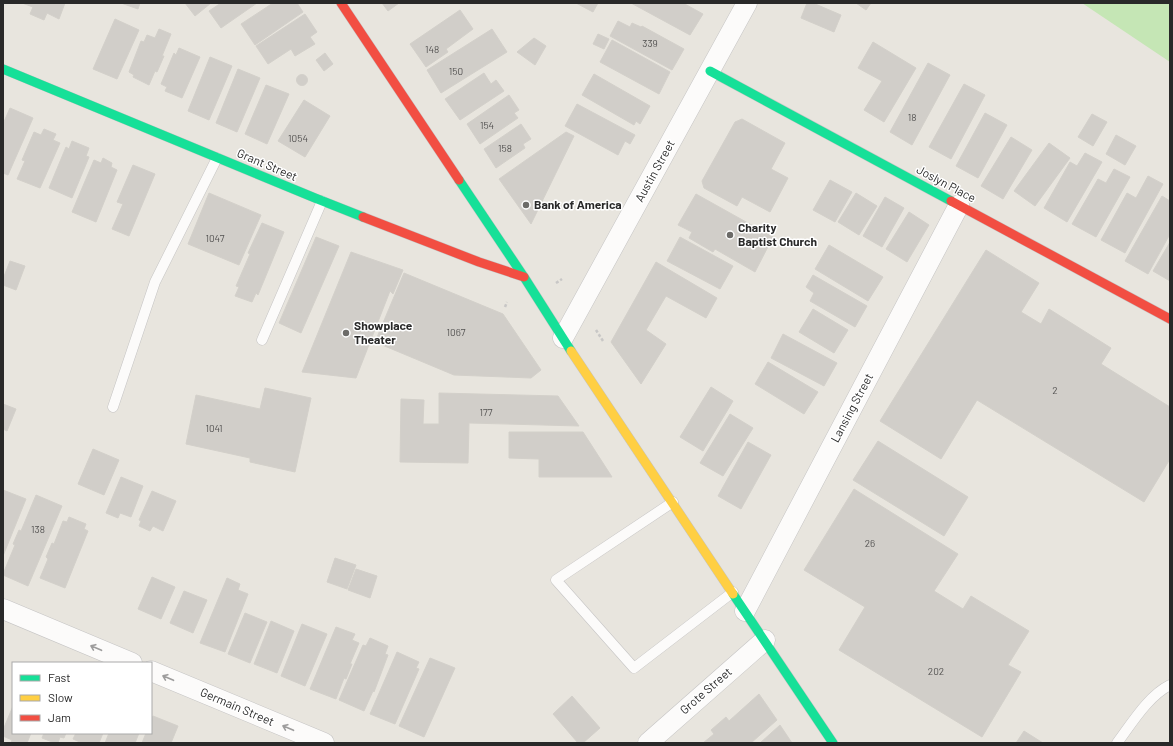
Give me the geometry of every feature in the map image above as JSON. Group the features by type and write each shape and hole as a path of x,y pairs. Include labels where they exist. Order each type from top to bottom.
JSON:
{"street":[{"path":"341,3 833,743"},
{"name":"Austin Street","path":"563,338 746,3"},
{"name":"Grant Street","path":"3,69 322,201 479,262 524,277"},
{"name":"Joslyn Place","path":"710,70 1170,319"},
{"name":"Lansing Street","path":"745,611 959,205"},
{"path":"3,610 130,662"},
{"name":"Grote Street","path":"648,743 765,640"},
{"name":"Germain Street","path":"152,671 324,743"}],"lane":[{"path":"113,407 155,282 217,158"},
{"path":"262,340 322,201"},
{"path":"673,502 556,580 634,668 733,592"},
{"path":"1117,743 1149,702 1161,690 1170,685"}],"path":[{"path":"556,283 562,279"},
{"path":"505,307 507,302"},
{"path":"596,330 603,341"}],"green space":[{"path":"1082,3 1170,3 1170,62"}],"building":[{"path":"22,3 65,3 59,19 47,13 44,20 30,14 33,7"},
{"path":"121,3 140,3 138,9"},
{"path":"185,3 211,3 195,16"},
{"path":"221,3 257,3 221,28 209,11"},
{"path":"273,3 297,3 303,12 255,45 241,24"},
{"path":"382,3 399,3 388,11"},
{"path":"576,3 598,3 593,12"},
{"path":"631,3 683,3 703,14 690,35"},
{"path":"807,3 813,3 841,15 834,32 801,18"},
{"path":"856,3 871,3 866,10"},
{"path":"460,10 473,29 446,49 448,52 426,67 410,44"},
{"path":"305,14 317,32 310,37 315,44 295,56 291,49 268,64 256,46"},
{"path":"115,19 139,30 117,79 93,69"},
{"path":"618,21 630,27 632,23 641,27 642,26 684,49 672,70 610,36"},
{"path":"159,29 171,34 162,56 164,56 149,85 133,77 134,75 129,72 141,41 144,42 147,35 155,38"},
{"path":"492,29 507,52 441,93 427,70"},
{"path":"598,34 609,39 604,49 593,44"},
{"path":"534,38 546,46 535,65 517,52"},
{"path":"612,40 670,72 659,94 600,62"},
{"path":"873,42 916,68 884,122 864,110 882,81 858,68"},
{"path":"179,48 200,57 182,98 165,91 167,87 161,84 174,53 176,55"},
{"path":"325,53 333,64 324,71 316,60"},
{"path":"210,57 232,66 209,120 188,111"},
{"path":"928,63 950,75 912,145 890,132"},
{"path":"238,69 260,78 237,132 216,123"},
{"path":"484,73 491,84 496,80 504,91 460,120 445,99"},
{"path":"594,74 650,106 640,124 636,121 634,125 582,95"},
{"path":"300,75 304,75 306,76 306,84 300,85 297,82 297,78"},
{"path":"964,84 985,95 951,159 929,147"},
{"path":"266,85 289,94 267,144 245,134"},
{"path":"509,95 519,110 514,113 518,118 480,144 467,124"},
{"path":"304,100 330,116 305,157 278,141"},
{"path":"577,104 635,135 630,144 625,141 618,155 565,126"},
{"path":"10,108 33,118 8,175 3,173 3,124"},
{"path":"985,113 1007,125 978,178 956,166"},
{"path":"1092,114 1107,122 1093,146 1078,137"},
{"path":"742,119 785,143 771,169 788,178 770,212 742,197 737,206 704,188 702,181 735,122"},
{"path":"521,124 531,139 523,144 525,148 496,168 484,149"},
{"path":"44,129 56,134 53,140 60,143 40,188 17,179 25,161 22,160 34,132 41,135"},
{"path":"566,132 574,136 531,224 499,179"},
{"path":"1116,135 1136,146 1125,165 1106,154"},
{"path":"1011,137 1032,150 1003,199 981,186"},
{"path":"72,141 89,148 86,156 89,157 72,198 49,188 66,147 69,149"},
{"path":"1049,143 1070,158 1035,206 1014,191"},
{"path":"1085,153 1102,162 1067,222 1044,208 1070,162 1077,166"},
{"path":"103,158 112,163 111,167 117,170 96,222 72,212 94,160 101,163"},
{"path":"133,165 155,174 129,236 112,229 123,204 117,202"},
{"path":"1114,169 1130,177 1096,237 1072,224 1098,179 1106,183"},
{"path":"1148,176 1163,184 1125,253 1101,240 1127,193 1136,198"},
{"path":"830,180 852,192 835,222 813,210"},
{"path":"209,193 261,215 239,265 188,244"},
{"path":"856,193 877,206 859,235 838,222"},
{"name":"Charity Baptist Church","path":"696,194 773,237 755,272 715,249 713,252 689,238 692,232 678,225"},
{"path":"1162,196 1170,201 1170,234 1148,274 1125,261"},
{"path":"885,197 904,208 882,247 863,236"},
{"path":"909,212 929,225 907,262 886,249"},
{"path":"262,223 284,232 258,295 256,293 252,302 235,296 239,287 236,286 250,254 248,253"},
{"path":"316,237 339,246 301,333 279,323"},
{"path":"680,237 733,266 720,289 667,261"},
{"path":"1170,242 1170,281 1153,271"},
{"path":"829,245 883,277 868,301 815,269"},
{"path":"986,250 1039,283 1021,312 1041,324 1049,309 1111,348 1101,364 1170,407 1170,459 1144,502 977,400 941,459 880,421"},
{"name":"Showplace Theater","path":"351,252 403,270 393,294 390,291 356,378 302,372"},
{"path":"10,261 25,266 16,290 3,285 3,279"},
{"path":"656,262 717,298 706,318 666,296 646,330 666,344 641,384 611,342"},
{"path":"404,273 503,314 541,370 531,378 454,375 375,342"},
{"path":"813,275 867,306 855,327 810,301 814,293 806,287"},
{"path":"813,309 848,330 834,353 799,332"},
{"path":"783,334 837,363 824,386 771,358"},
{"path":"768,362 818,392 804,414 755,384"},
{"path":"711,387 733,401 703,451 680,437"},
{"path":"265,388 311,398 295,472 250,462 250,458 186,444 196,395 260,409"},
{"path":"439,393 558,396 579,426 469,423 468,463 400,462 401,399 424,400 423,424 439,424"},
{"path":"3,404 16,409 7,431 3,429"},
{"path":"730,414 753,428 723,476 700,463"},
{"path":"509,432 583,432 612,477 539,477 539,459 509,458"},
{"path":"878,441 968,497 944,536 853,480"},
{"path":"748,442 771,455 741,509 718,496"},
{"path":"93,449 119,460 104,495 78,484"},
{"path":"121,477 143,486 131,517 120,513 118,518 106,513"},
{"path":"854,489 958,554 934,591 963,609 971,596 1029,631 1008,665 1021,672 982,737 839,650 865,607 804,570"},
{"path":"3,490 26,499 3,556"},
{"path":"152,491 176,501 163,531 153,526 150,531 139,526 141,521 139,520"},
{"path":"36,495 62,506 28,586 3,574 15,545 13,544 19,530 21,531"},
{"path":"69,517 86,524 84,529 88,531 65,588 40,578 48,559 46,557 52,543 54,544 63,521 67,522"},
{"path":"335,558 356,565 347,589 327,582"},
{"path":"356,569 377,576 370,598 348,590"},
{"path":"152,577 175,587 161,619 138,609"},
{"path":"227,578 240,584 238,590 248,594 225,652 200,643"},
{"path":"184,591 207,600 193,633 170,623"},
{"path":"245,613 267,622 250,663 228,654"},
{"path":"271,621 294,631 277,673 254,664"},
{"path":"302,624 327,634 305,686 281,676"},
{"path":"336,627 355,634 352,640 359,643 350,664 352,664 346,679 344,678 336,699 310,689"},
{"path":"370,638 388,646 385,654 388,655 374,692 373,691 364,711 339,700 363,645 366,646"},
{"path":"397,652 419,662 416,668 419,669 395,724 370,714"},
{"path":"430,658 455,668 424,737 399,726"},
{"path":"759,694 777,720 751,743 703,743 714,734 711,730 726,717 729,721"},
{"path":"572,696 600,728 583,743 578,743 553,714"},
{"path":"12,708 12,734 31,734 27,743 11,743 12,740 3,736 3,730"},
{"path":"153,716 178,726 171,743 142,743 146,734 152,734"},
{"path":"780,725 792,743 760,743"},
{"path":"1024,731 1043,743 1016,743"},
{"path":"44,734 66,734 64,738 60,737 58,743 42,738"},
{"path":"76,734 103,734 99,743 82,743 73,739"},
{"path":"109,734 139,734 135,743 105,743"}],"traffic: fast":[{"path":"3,69 363,217"},
{"path":"710,71 951,201"},
{"path":"459,180 524,277 571,351"},
{"path":"733,594 833,743"}],"traffic: slow":[{"path":"571,351 733,594"}],"traffic: jam":[{"path":"341,3 459,180"},
{"path":"951,201 1170,319"},
{"path":"363,217 479,262 524,277"}],"place":[{"name":"Bank of America","path":"526,205"},
{"name":"Charity Baptist Church","path":"730,235"},
{"name":"Showplace Theater","path":"346,333"}]}
